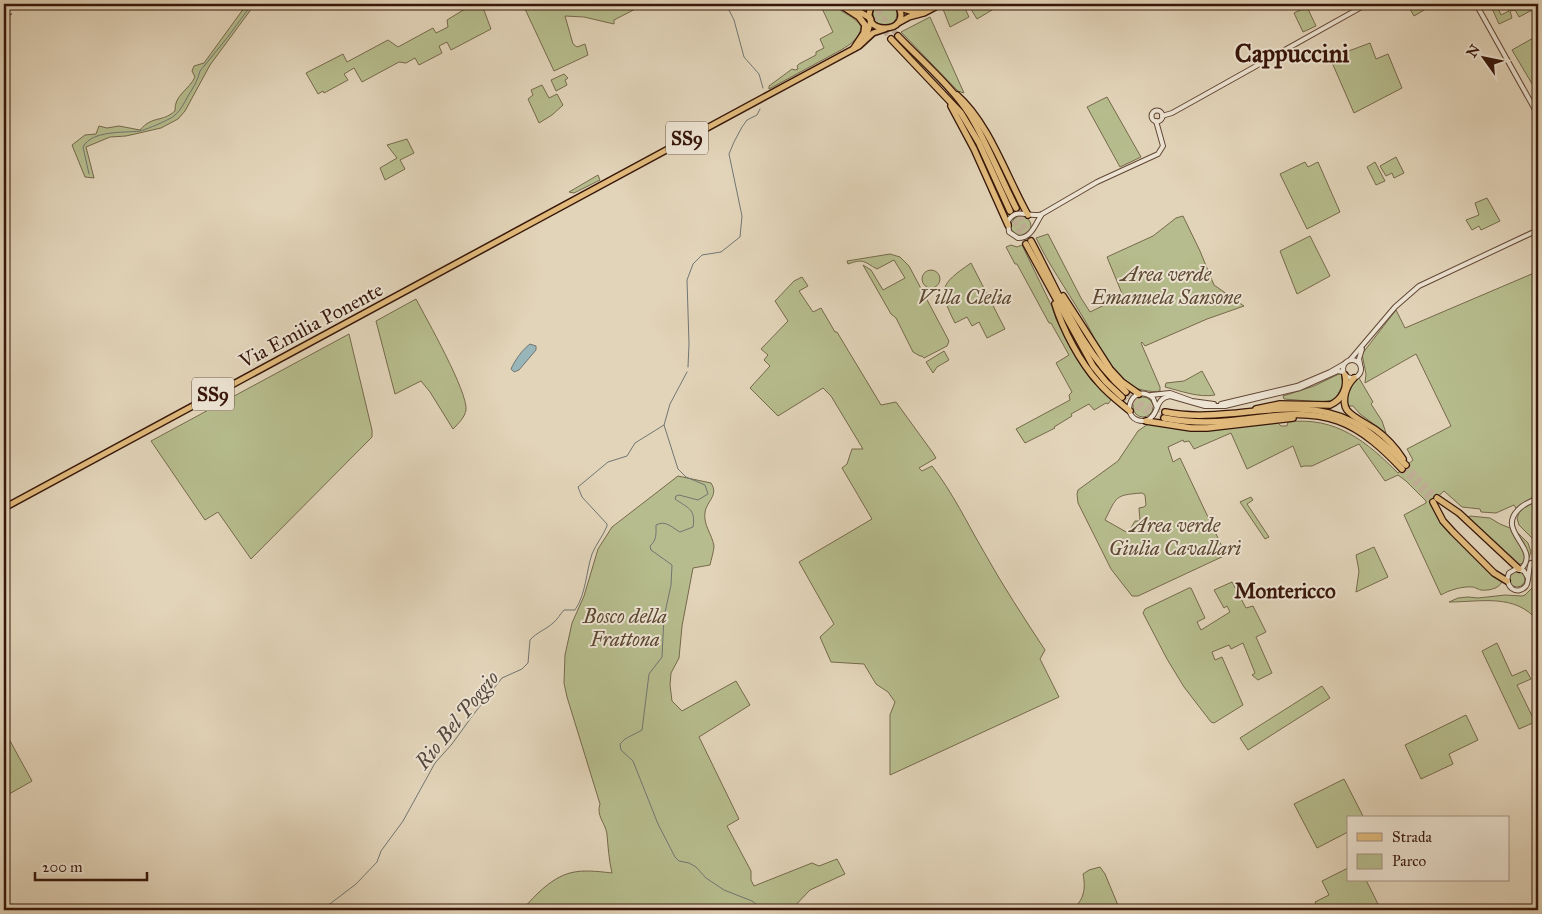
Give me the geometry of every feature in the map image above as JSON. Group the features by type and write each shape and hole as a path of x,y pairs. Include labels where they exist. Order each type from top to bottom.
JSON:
{"highway":[{"path":"854,9 873,4"},
{"path":"841,5 854,9 871,19"},
{"path":"841,5 859,17 865,25 862,36 854,48"},
{"path":"891,39 961,113 979,143 1013,209 981,135 969,114 898,36"},
{"path":"941,82 969,105 975,113 1028,215"},
{"path":"934,85 960,120 1008,225"},
{"path":"1048,273 1070,316 1098,362 1124,395 1106,382 1093,366 1052,292 1029,242 1110,369 1122,382 1139,394"},
{"path":"1052,292 1061,321 1086,366 1108,393 1130,410"},
{"path":"1237,413 1280,404 1330,405 1336,403 1345,387 1344,373"},
{"path":"1354,378 1350,382 1345,394 1347,410 1378,431 1389,442 1398,452 1404,467"},
{"path":"1294,408 1331,413 1352,421 1368,431 1404,467 1367,438 1340,422 1317,417 1282,414 1228,421 1194,422 1164,415 1191,416 1294,408"},
{"path":"1146,421 1191,428 1206,428 1299,417 1317,417"},
{"path":"1507,581 1494,573 1453,532 1440,515 1434,501 1457,512 1520,569"}],"main road":[{"path":"863,42 868,34 871,19 870,10 873,4"},
{"path":"898,5 912,12 922,10 934,4"},
{"name":"SS9","path":"854,48 873,33 896,25 904,19 924,13 941,4"},
{"path":"896,25 900,17 898,5"},
{"path":"871,19 878,28 885,29"},
{"name":"Via Emilia Ponente","path":"4,508 854,48"}],"street":[{"path":"1156,121 1367,4"},
{"path":"1476,4 1538,115"},
{"path":"1042,214 1032,232 1026,237 1018,238 1009,232 1010,218 1015,214 1022,213 1033,216 1042,214 1097,182 1158,154 1163,146 1156,121 1151,117 1153,112 1160,111 1162,116"},
{"path":"1028,215 1033,221 1033,228"},
{"path":"1363,347 1358,359 1361,372 1354,378 1338,371 1300,388 1225,406 1205,406 1170,396 1162,399 1155,415 1146,421 1136,419 1130,410 1131,400 1139,394 1158,396 1170,394 1204,403 1224,403 1298,386 1330,372 1350,360 1395,307 1419,286 1538,230"},
{"path":"1350,360 1355,360 1360,364"},
{"path":"1344,364 1344,373"},
{"path":"1150,395 1155,401 1157,408"},
{"path":"1531,556 1526,566 1510,572 1507,581 1512,588 1519,590 1526,586 1531,556 1530,549 1517,532 1513,521 1518,509 1538,498"},
{"path":"1520,569 1526,573 1528,578"}],"green space":[{"path":"885,2 890,3 896,9 896,19 890,25 885,26 880,25 874,19 873,14 874,9 880,3"},
{"path":"247,4 255,4 210,65 185,111 178,119 161,128 126,136 110,137 86,147 94,178 85,177 72,145 85,135 96,134 99,126 107,128 119,126 140,130 149,122 170,115 175,111 175,105 179,97 195,77 192,71 194,66 204,63"},
{"path":"508,4 573,4 575,7 583,4 645,4 614,20 614,24 584,17 565,16 573,44 577,47 585,44 588,55 554,71 525,9"},
{"path":"820,4 832,4 856,21 861,27 858,35 841,50 769,89 769,86 792,69 798,69 797,66 799,64 816,55 816,52 824,48 820,39 833,32"},
{"path":"952,4 963,4 969,17 950,27 943,9"},
{"path":"968,4 989,4 992,10 977,19"},
{"path":"1407,4 1434,4 1414,16"},
{"path":"1490,4 1496,4 1501,15 1509,11 1506,4 1538,4 1538,7 1519,17 1515,10 1510,11 1512,18 1499,24"},
{"path":"482,5 491,29 451,50 447,42 439,46 442,53 419,65 415,58 406,63 399,62 362,82 354,68 344,74 348,80 324,93 323,91 318,94 306,73 343,54 347,62 388,40 398,47 433,28 436,33 448,27 447,20 465,9"},
{"path":"1307,7 1316,26 1303,32 1294,13"},
{"path":"930,17 964,93 958,91 901,32"},
{"path":"1535,37 1538,42 1538,94 1512,50"},
{"path":"1370,43 1376,59 1388,54 1402,88 1354,113 1330,58"},
{"path":"564,74 568,78 565,80 567,85 556,91 551,80"},
{"path":"542,85 549,98 557,94 563,105 539,123 528,99 533,95 531,90"},
{"path":"1107,97 1141,157 1120,167 1087,107"},
{"path":"407,139 414,153 400,160 405,169 385,180 380,168 397,158 387,145"},
{"path":"1396,157 1404,173 1394,178 1392,173 1386,176 1380,166"},
{"path":"1305,162 1308,167 1318,162 1340,212 1307,229 1280,174"},
{"path":"1375,162 1385,181 1376,185 1367,167"},
{"path":"598,175 600,180 574,193 569,192"},
{"path":"1487,198 1500,221 1481,230 1479,226 1472,230 1466,220 1479,215 1475,203"},
{"path":"1021,216 1028,219 1031,226 1028,233 1021,236 1014,233 1011,226 1014,219"},
{"name":"Area verde Emanuela Sansone","path":"1183,216 1214,285 1244,306 1207,319 1145,346 1142,342 1160,387 1160,391 1143,390 1127,384 1112,369 1036,238 1048,234 1090,312 1123,296 1107,257 1153,236 1176,218"},
{"path":"1310,236 1330,276 1297,294 1280,251"},
{"path":"1011,245 1017,247 1022,245 1056,319 1076,357 1091,380 1111,400 1108,404 1106,403 1094,410 1089,404 1071,414 1072,416 1055,428 1025,443 1016,429 1070,400 1069,395 1072,392 1056,363 1069,355 1006,247"},
{"path":"890,254 900,257 909,266 949,341 947,346 924,358 913,352 896,318 891,314 863,265 871,270 883,290 905,278 894,260 877,269 864,262 857,261 848,264 847,261"},
{"name":"Villa Clelia","path":"971,263 1005,329 987,338 979,322 972,326 967,317 955,323 949,312 944,295 947,283 960,270"},
{"path":"931,270 937,273 940,279 937,285 931,288 925,285 922,279 925,273"},
{"name":"Area verde Giulia Cavallari","path":"1534,273 1538,282 1538,427 1536,428 1538,433 1538,552 1534,540 1519,525 1517,518 1519,513 1514,505 1496,513 1481,512 1480,509 1462,507 1444,491 1430,504 1441,522 1503,578 1498,586 1492,589 1481,590 1465,587 1441,595 1404,515 1426,503 1426,501 1398,475 1385,481 1359,444 1312,466 1301,467 1293,446 1247,469 1231,433 1194,449 1189,441 1184,442 1183,440 1168,447 1173,462 1180,458 1226,555 1138,596 1132,596 1111,569 1078,503 1077,494 1078,490 1118,461 1138,431 1148,424 1203,431 1278,423 1281,426 1287,426 1288,422 1305,421 1321,423 1336,427 1362,442 1398,473 1413,460 1407,449 1451,426 1416,354 1365,383 1366,374 1362,354 1396,310 1405,328","holes":["1142,493 1145,495 1146,505 1139,508 1140,521 1135,521 1128,533 1105,520 1118,498 1133,494"]},
{"path":"802,277 808,286 799,291 813,312 821,308 881,405 896,402 933,453 936,458 919,468 922,471 932,466 953,497 1021,614 1045,650 1040,659 1059,697 890,775 890,715 895,702 888,692 876,684 864,664 831,662 820,637 834,624 799,562 872,519 842,468 847,464 852,449 863,449 831,396 823,388 778,416 750,388 770,366 764,360 768,355 761,349 788,321 775,301 794,281"},
{"path":"416,299 446,355 465,401 465,413 453,429 421,381 395,394 376,321"},
{"path":"349,334 372,430 372,437 251,559 218,512 205,520 151,441"},
{"path":"944,351 949,360 937,367 933,373 926,362"},
{"path":"1202,371 1215,395 1196,395 1165,387 1166,383 1184,381"},
{"path":"1341,373 1343,384 1333,400 1320,402 1284,399 1283,396 1314,386"},
{"path":"1359,378 1373,402 1371,404 1382,421 1386,433 1360,414 1353,406 1348,406 1347,392 1356,379"},
{"path":"1139,397 1147,397 1153,403 1153,411 1147,417 1139,417 1133,411 1133,403"},
{"name":"Bosco della Frattona","path":"678,476 711,483 714,491 706,508 705,517 714,546 710,565 693,568 682,626 679,658 671,673 672,701 682,711 736,681 750,705 699,737 739,819 727,826 751,871 751,880 754,886 812,863 819,866 837,859 845,874 810,890 791,910 521,910 547,885 564,875 580,871 612,873 607,834 599,812 600,804 567,697 564,683 565,655 572,623 584,596 598,549 612,527"},
{"path":"1251,497 1253,500 1247,504 1269,537 1265,539 1240,502"},
{"path":"1470,516 1490,518 1515,530 1528,543 1531,552 1527,563 1513,565 1467,518"},
{"path":"1374,547 1388,577 1356,592 1359,571 1356,555"},
{"path":"1538,552 1538,621 1519,606 1508,603 1497,601 1449,602 1458,598 1468,597 1522,596 1535,585"},
{"path":"1514,571 1520,571 1525,576 1523,585 1514,587 1509,582 1509,576"},
{"path":"1232,582 1246,608 1253,606 1266,632 1256,637 1272,673 1258,680 1252,675 1255,673 1243,643 1231,649 1229,645 1212,652 1215,660 1222,657 1243,705 1214,723 1211,722 1184,687 1143,613 1145,609 1191,588 1205,618 1197,622 1201,630 1230,612 1227,606 1224,608 1214,590"},
{"path":"1497,643 1512,676 1526,670 1531,679 1517,685 1535,722 1519,729 1482,651"},
{"path":"1322,686 1330,698 1248,750 1240,738"},
{"path":"1466,715 1478,740 1449,754 1453,764 1421,779 1405,745"},
{"path":"4,730 32,781 4,797"},
{"path":"1344,779 1363,816 1347,816 1347,833 1317,848 1294,804"},
{"path":"1100,867 1105,874 1120,910 1072,910 1082,898 1083,874"},
{"path":"1347,868 1347,882 1367,882 1378,904 1366,910 1319,910 1315,902 1329,895 1322,881"}],"water":[{"path":"530,344 536,346 536,350 519,370 514,372 511,369 515,362"}],"waterway":[{"path":"89,174 83,147 87,142 109,133 140,131 173,117 181,109 200,71 252,4"},
{"path":"726,4 734,20 744,57 759,74 763,88"},
{"path":"688,367 687,280 693,264 702,255 721,252 740,237 742,216 729,154 742,127 747,120 757,115 760,109"},
{"path":"687,372 670,404 664,425 678,469 686,477 705,485 708,494 698,500 679,495 676,496 675,499 692,513 693,527 680,532 663,523 656,525 656,536 650,546 651,550 672,565 671,585 664,617 662,657 649,674 642,730 625,739 620,744 621,750 633,761 658,824 675,857 679,861 696,867 706,878 724,890 752,901 764,910"},
{"name":"Rio Bel Poggio","path":"322,910 356,884 377,862 381,851 403,821 435,763 452,744 502,678 522,669 528,663 530,640 553,623 564,610 575,610 579,604 592,554 607,524 582,497 578,487 608,462 627,456 635,443 664,425"}],"tunnel":[{"path":"863,4 891,39"},
{"path":"872,4 898,36"},
{"path":"1016,208 1031,241"},
{"path":"1011,213 1026,244"},
{"path":"1126,392 1139,403 1165,412"},
{"path":"1122,397 1135,407 1164,418"},
{"path":"1406,465 1437,498"},
{"path":"1402,469 1433,502"}],"railway":[{"path":"4,18 30,4"}],"district":[{"name":"Cappuccini","path":"1292,53"},
{"name":"Montericco","path":"1285,591"}]}
